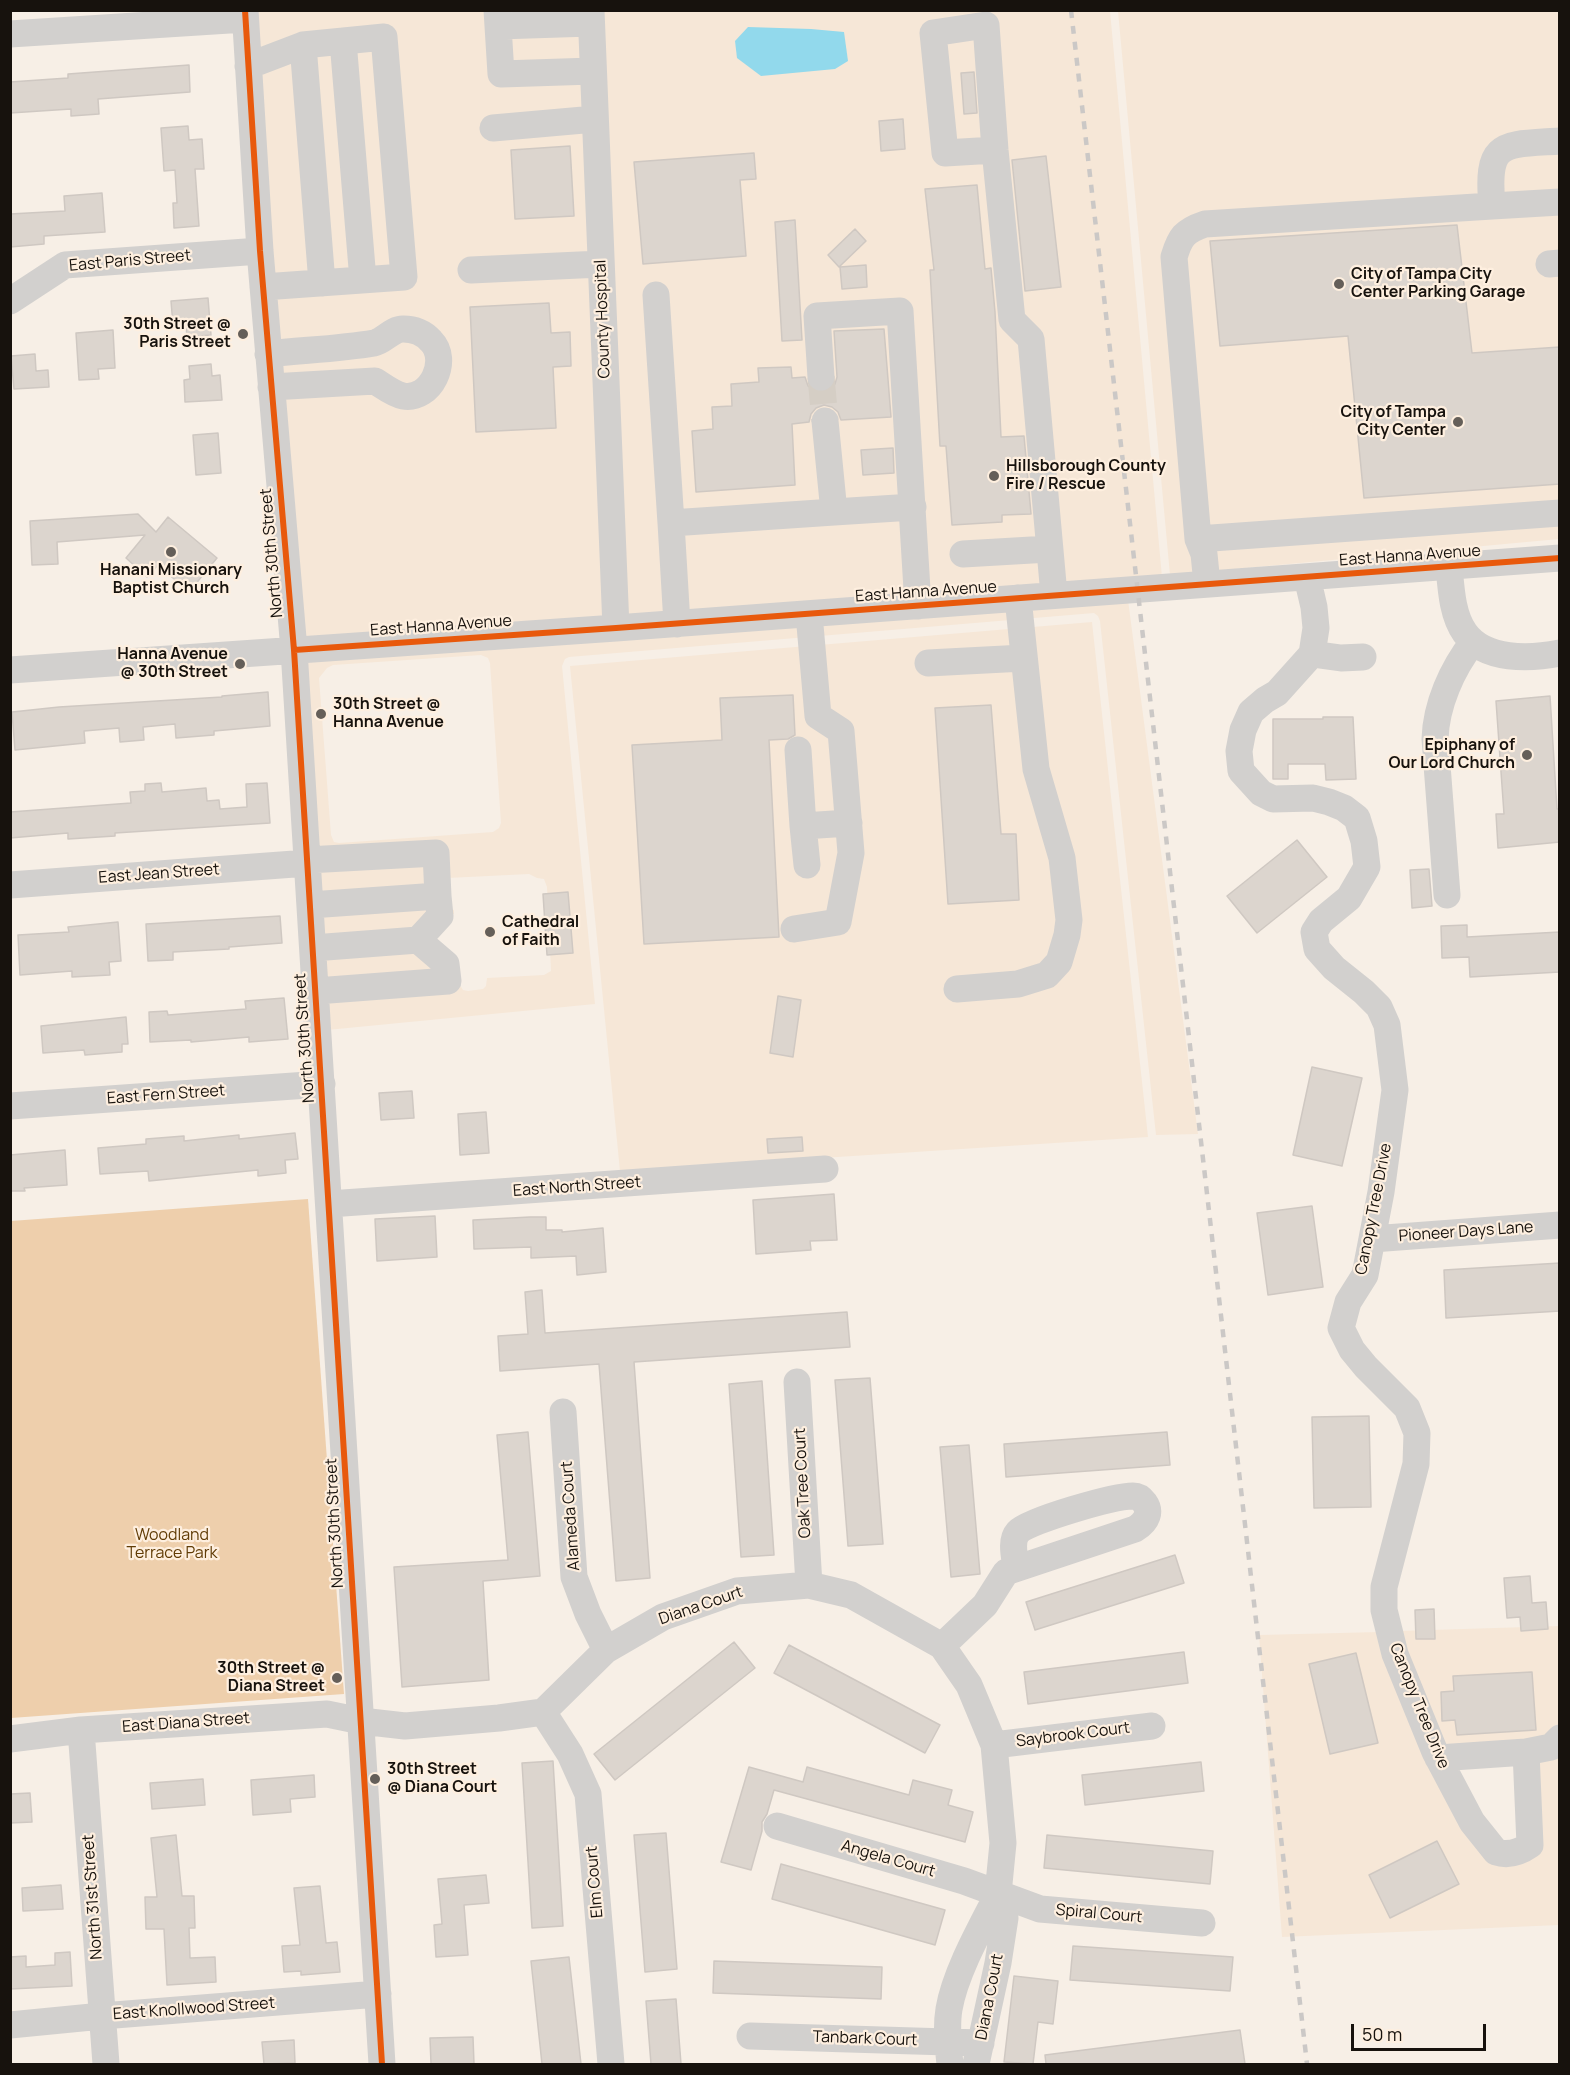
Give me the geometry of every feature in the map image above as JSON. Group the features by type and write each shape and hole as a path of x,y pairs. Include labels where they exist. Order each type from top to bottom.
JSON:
{"street":[{"path":"10,34 246,13"},
{"name":"North 30th Street","path":"246,13 260,251 294,650 382,2064"},
{"path":"591,17 498,18 501,74 593,71"},
{"name":"County Hospital","path":"591,17 616,628"},
{"path":"995,150 945,153 933,33 986,25 995,150 1012,320 1031,339 1053,596"},
{"path":"248,66 303,45 384,37 405,277 263,287"},
{"path":"343,41 363,280"},
{"path":"303,45 322,283"},
{"path":"493,128 595,119"},
{"path":"1492,206 1490,183 1492,165 1498,152 1512,145 1560,141"},
{"path":"1208,584 1204,554 1198,539 1174,257 1179,240 1191,229 1205,224 1560,202"},
{"name":"East Paris Street","path":"10,301 65,265 260,251"},
{"path":"471,270 601,264"},
{"path":"656,295 677,624"},
{"path":"821,376 817,316 900,311 918,606"},
{"path":"268,354 377,343 400,329 418,331 433,342 440,360 435,377 422,392 405,396 388,390 375,381 271,387"},
{"path":"825,421 834,512"},
{"path":"671,523 913,507"},
{"path":"1198,539 1560,513"},
{"path":"963,554 1049,549"},
{"name":"East Hanna Avenue","path":"10,670 677,624 1560,558"},
{"path":"1449,566 1456,615 1464,632 1473,642 1498,654 1517,657 1560,653"},
{"path":"1307,577 1316,628 1312,654 1341,658 1363,657"},
{"path":"957,989 1018,984 1047,975 1059,962 1067,935 1068,920 1062,858 1036,769 1018,598"},
{"path":"794,929 838,922 851,853 842,731 818,716 809,614"},
{"path":"1447,895 1435,739 1436,718 1462,656 1473,642"},
{"name":"Canopy Tree Drive","path":"1312,654 1277,693 1251,712 1243,730 1239,751 1241,771 1261,793 1273,799 1313,798 1344,808 1357,818 1364,841 1366,867 1349,898 1321,921 1314,932 1317,948 1334,968 1379,1007 1388,1024 1395,1090 1381,1192 1365,1275 1348,1302 1341,1328 1352,1350 1366,1367 1407,1408 1417,1433 1416,1464 1384,1587 1384,1610 1395,1654 1438,1758 1472,1822 1496,1852 1521,1851 1530,1845 1526,1752"},
{"path":"928,663 1024,658"},
{"path":"798,750 807,865"},
{"path":"803,826 849,823"},
{"name":"East Jean Street","path":"10,885 436,853 438,896"},
{"path":"310,905 438,896 440,916 418,940 313,948"},
{"path":"316,991 448,981 446,964 418,940"},
{"name":"East Fern Street","path":"10,1106 322,1084"},
{"name":"East North Street","path":"329,1204 825,1169"},
{"name":"Pioneer Days Lane","path":"1372,1239 1560,1226"},
{"name":"Oak Tree Court","path":"797,1382 809,1585"},
{"name":"Alameda Court","path":"563,1412 574,1577 588,1614 606,1650"},
{"path":"942,1646 985,1605 1006,1572 1135,1529 1147,1516 1148,1510 1144,1501 1135,1496 1094,1502 1029,1526 1017,1533 1014,1541 1016,1568"},
{"name":"Diana Court","path":"543,1712 606,1650 663,1617 737,1591 809,1585 851,1595 942,1646 969,1685 994,1745 1003,1844 998,1894 957,1979 949,2008 948,2053"},
{"path":"361,1721 405,1726 499,1719 543,1712"},
{"name":"Elm Court","path":"543,1712 570,1754 588,1794 611,2064"},
{"name":"East Diana Street","path":"10,1739 81,1730 327,1714 361,1721"},
{"name":"Saybrook Court","path":"994,1745 1152,1725"},
{"name":"North 31st Street","path":"81,1730 106,2064"},
{"path":"1438,1758 1526,1752 1551,1747 1560,1738"},
{"name":"Angela Court","path":"777,1826 964,1881 998,1894"},
{"name":"Diana Court","path":"978,2054 998,1963 1005,1918 998,1894"},
{"name":"Spiral Court","path":"998,1894 1040,1909 1202,1923"},
{"name":"East Knollwood Street","path":"10,2025 378,1995"},
{"name":"Tanbark Court","path":"750,2036 978,2054"}],"shaded area":[{"path":"254,11 581,11 607,618 302,639"},
{"path":"600,11 1110,11 1162,577 625,617"},
{"path":"1118,11 1559,11 1559,539 1170,575"},
{"path":"1128,600 1198,1134 1156,1135 1100,621 1094,613 565,659 562,666 595,1004 327,1030 303,660","holes":["481,655 488,658 490,663 501,823 499,828 493,832 334,842 331,835 319,678 327,668 333,665","529,874 544,879 547,887 551,971 544,975 487,978 483,989 463,990 427,933 444,916 454,914 454,910 448,909 448,878"]},
{"path":"1092,622 1148,1137 620,1171 570,666"},
{"path":"1559,1626 1559,1724 1547,1737 1443,1747 1399,1631"},
{"path":"1380,1632 1429,1761 1522,1862 1536,1760 1559,1752 1559,1925 1282,1937 1259,1635"}],"green space":[{"name":"Woodland Terrace Park","path":"308,1199 344,1694 11,1718 11,1221"}],"water":[{"path":"748,27 844,32 848,61 835,69 761,76 737,58 735,41"}],"building":[{"path":"189,65 190,92 98,99 99,114 71,116 71,109 10,113 10,82 68,78 68,74"},
{"path":"974,72 977,113 964,114 961,73"},
{"path":"903,119 905,149 881,151 879,121"},
{"path":"188,126 189,140 202,139 204,169 195,169 199,226 174,228 173,203 177,203 175,170 164,171 161,128"},
{"path":"570,146 574,216 515,219 511,150"},
{"path":"754,153 756,179 740,180 746,256 643,264 634,162"},
{"path":"1046,156 1061,287 1025,291 1012,160"},
{"path":"977,185 985,269 991,268 1001,437 1024,436 1031,514 1002,515 1002,522 952,525 946,446 940,446 930,270 934,270 925,189"},
{"path":"102,193 105,232 44,236 44,244 10,247 10,214 65,211 64,196"},
{"path":"795,220 802,340 782,341 775,222"},
{"path":"1457,225 1472,353 1560,347 1560,484 1364,498 1348,336 1220,346 1210,241"},
{"path":"855,229 866,241 839,267 828,255"},
{"path":"866,265 867,287 842,289 840,267"},
{"path":"208,298 211,335 187,337 186,325 173,325 171,301"},
{"path":"549,303 551,333 570,332 571,366 553,367 556,428 476,432 470,307"},
{"path":"884,329 891,417 841,420 838,412 832,407 824,405 816,408 809,422 792,424 795,485 696,492 692,431 713,429 712,407 732,406 731,384 759,382 758,368 791,367 792,378 805,377 808,386 821,393 829,390 835,384 837,377 834,331"},
{"path":"113,330 115,368 98,369 99,379 79,380 76,333"},
{"path":"35,354 36,371 48,370 49,387 14,389 11,356"},
{"path":"211,364 212,376 220,375 222,400 185,402 184,380 190,379 189,366"},
{"path":"218,433 221,473 196,475 193,435"},
{"path":"893,448 894,473 863,475 861,450"},
{"name":"Hanani Missionary Baptist Church","path":"138,514 156,532 168,517 217,558 189,592 158,565 147,577 126,558 145,535 57,542 58,564 32,565 30,521"},
{"path":"268,692 270,726 214,731 214,735 176,738 175,724 143,727 144,740 120,742 119,728 84,731 85,743 15,750 12,712"},
{"path":"793,695 795,735 788,739 769,740 779,937 644,944 632,745 722,740 720,698"},
{"name":"Epiphany of Our Lord Church","path":"1550,696 1557,809 1560,809 1560,842 1498,848 1496,814 1504,814 1496,701"},
{"path":"991,705 1001,834 1016,834 1019,900 948,904 935,708"},
{"path":"1323,717 1353,717 1356,779 1326,780 1325,764 1288,764 1288,779 1273,779 1273,719 1323,719"},
{"path":"161,783 162,792 206,788 207,801 219,800 220,809 247,807 246,784 267,783 270,823 115,833 115,836 68,839 68,833 10,838 10,812 131,803 130,792 145,791 145,784"},
{"path":"1297,840 1327,877 1257,933 1227,896"},
{"path":"1429,869 1432,906 1412,908 1410,870"},
{"path":"568,892 573,953 547,955 543,894"},
{"path":"280,916 282,943 173,952 173,960 148,961 146,924"},
{"path":"118,922 121,961 109,962 110,975 72,977 72,971 20,975 18,935 69,932 68,927"},
{"path":"1467,925 1467,937 1560,932 1560,972 1470,977 1469,957 1442,958 1441,926"},
{"path":"778,996 801,1000 793,1057 770,1053"},
{"path":"284,998 288,1039 249,1042 249,1037 191,1042 191,1040 150,1042 149,1012 167,1011 168,1015 246,1009 245,1001"},
{"path":"126,1017 128,1044 122,1044 122,1052 85,1055 84,1050 43,1053 41,1026"},
{"path":"1312,1067 1362,1078 1342,1166 1293,1155"},
{"path":"412,1091 414,1118 381,1120 379,1093"},
{"path":"486,1112 489,1153 460,1155 458,1114"},
{"path":"295,1133 298,1159 285,1160 286,1173 258,1176 258,1170 149,1181 148,1171 100,1174 98,1148 146,1144 146,1139 184,1136 184,1141 239,1135 239,1139"},
{"path":"802,1137 803,1151 768,1153 767,1139"},
{"path":"65,1150 67,1185 10,1191 10,1155"},
{"path":"834,1194 837,1240 810,1241 811,1250 756,1254 753,1200"},
{"path":"1312,1206 1323,1287 1268,1295 1257,1213"},
{"path":"435,1216 437,1257 377,1261 375,1219"},
{"path":"546,1217 546,1230 562,1230 562,1232 603,1228 606,1272 577,1275 576,1256 531,1258 531,1247 474,1249 473,1220"},
{"path":"1560,1263 1560,1311 1446,1318 1444,1270"},
{"path":"542,1290 545,1333 847,1312 850,1347 634,1362 650,1578 616,1581 599,1364 500,1371 498,1336 528,1334 525,1292"},
{"path":"870,1378 883,1544 848,1546 835,1380"},
{"path":"762,1381 774,1555 741,1557 729,1384"},
{"path":"1369,1416 1371,1507 1314,1508 1312,1417"},
{"path":"528,1432 540,1576 483,1581 489,1680 402,1687 394,1567 508,1560 497,1435"},
{"path":"1167,1432 1170,1465 1006,1477 1004,1444"},
{"path":"969,1445 980,1574 951,1577 940,1447"},
{"path":"1175,1555 1184,1583 1035,1630 1026,1602"},
{"path":"1530,1576 1532,1603 1546,1602 1548,1629 1521,1631 1520,1617 1507,1618 1504,1578"},
{"path":"1434,1609 1435,1639 1416,1639 1415,1610"},
{"path":"734,1642 755,1668 615,1780 594,1754"},
{"path":"789,1645 940,1725 925,1753 774,1673"},
{"path":"1184,1652 1188,1683 1028,1704 1024,1672"},
{"path":"1356,1653 1378,1743 1330,1754 1309,1664"},
{"path":"1532,1672 1536,1730 1457,1735 1455,1720 1442,1721 1441,1692 1454,1691 1453,1676"},
{"path":"553,1761 563,1926 532,1928 522,1763"},
{"path":"1201,1762 1204,1791 1085,1805 1082,1775"},
{"path":"749,1767 803,1782 807,1767 909,1795 913,1780 952,1790 948,1805 973,1812 965,1842 774,1790 767,1814 762,1822 762,1831 751,1870 721,1862"},
{"path":"314,1775 315,1797 290,1799 291,1812 253,1815 251,1780"},
{"path":"203,1779 205,1805 152,1809 150,1783"},
{"path":"30,1793 32,1822 10,1823 10,1794"},
{"path":"666,1833 677,1969 645,1972 634,1835"},
{"path":"176,1835 182,1896 194,1896 195,1928 189,1928 190,1958 215,1957 216,1982 167,1985 164,1929 146,1929 145,1897 157,1897 151,1838"},
{"path":"1047,1835 1213,1851 1210,1884 1044,1868"},
{"path":"1437,1841 1459,1884 1390,1918 1369,1875"},
{"path":"781,1864 945,1910 935,1945 772,1899"},
{"path":"486,1875 489,1903 464,1905 468,1955 436,1957 434,1925 442,1924 438,1879"},
{"path":"61,1885 63,1909 23,1911 22,1888"},
{"path":"320,1886 326,1943 337,1942 340,1972 301,1975 301,1971 284,1972 282,1946 300,1945 294,1888"},
{"path":"1073,1946 1233,1957 1230,1991 1070,1980"},
{"path":"70,1952 72,1986 10,1989 10,1957 26,1956 26,1967 55,1965 55,1953"},
{"path":"569,1957 581,2064 542,2064 531,1961"},
{"path":"714,1961 882,1967 881,1999 713,1993"},
{"path":"1014,1976 1058,1981 1053,2024 1038,2022 1033,2064 1004,2062"},
{"path":"676,1999 681,2064 651,2064 646,2001"},
{"path":"1240,2030 1245,2064 1046,2064 1045,2055"},
{"path":"473,2037 474,2064 431,2064 430,2038"},
{"path":"294,2040 295,2063 264,2064 262,2042"}],"tunnel":[{"path":"821,377 825,421"}],"railway":[{"path":"1071,10 1307,2064"}],"cycle path":[{"path":"245,10 260,251 294,650 382,2064"},
{"path":"294,650 1560,558"}],"place":[{"name":"City of Tampa City Center Parking Garage","path":"1339,284"},
{"name":"30th Street @ Paris Street","path":"243,334"},
{"name":"City of Tampa City Center","path":"1458,422"},
{"name":"Hillsborough County Fire / Rescue","path":"994,476"},
{"name":"Hanani Missionary Baptist Church","path":"171,552"},
{"name":"Hanna Avenue @ 30th Street","path":"240,664"},
{"name":"30th Street @ Hanna Avenue","path":"321,714"},
{"name":"Epiphany of Our Lord Church","path":"1527,755"},
{"name":"Cathedral of Faith","path":"490,932"},
{"name":"30th Street @ Diana Street","path":"337,1678"},
{"name":"30th Street @ Diana Court","path":"375,1779"}]}
